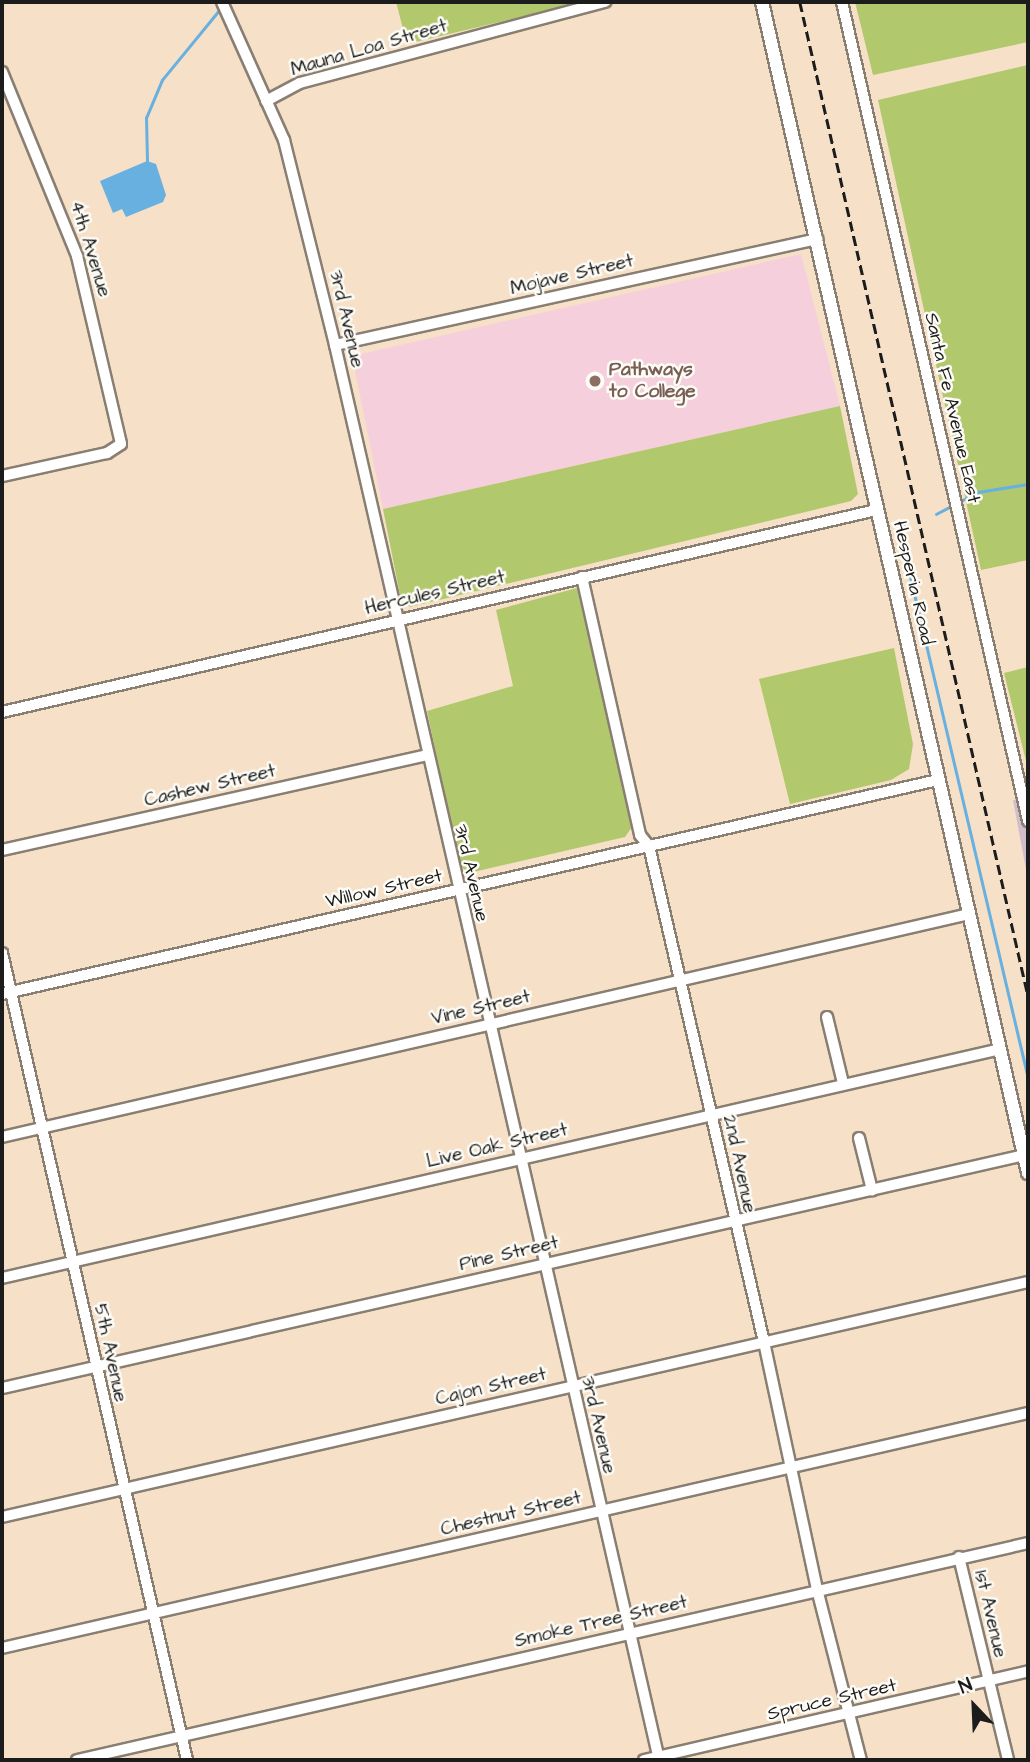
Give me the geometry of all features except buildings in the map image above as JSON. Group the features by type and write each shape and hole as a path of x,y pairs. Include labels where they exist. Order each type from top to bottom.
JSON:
{"main road":[{"name":"Hesperia Road","path":"762,2 1028,1173"}],"street":[{"name":"3rd Avenue","path":"222,2 284,140 335,345 395,620 659,1759"},
{"name":"Mauna Loa Street","path":"266,100 300,83 605,2"},
{"name":"Santa Fe Avenue East","path":"842,2 1028,821"},
{"name":"4th Avenue","path":"2,72 77,256 121,444 107,453 2,476"},
{"name":"Mojave Street","path":"335,345 817,239"},
{"name":"Hercules Street","path":"2,712 876,510"},
{"name":"2nd Avenue","path":"582,577 640,835 649,846 764,1342 818,1593 861,1760"},
{"name":"Cashew Street","path":"2,850 426,755"},
{"name":"Willow Street","path":"6,993 938,780"},
{"name":"Vine Street","path":"2,1137 969,915"},
{"name":"5th Avenue","path":"2,953 6,993 73,1261 122,1490 187,1760"},
{"path":"827,1017 842,1083"},
{"name":"Live Oak Street","path":"2,1278 842,1083 1000,1049"},
{"path":"859,1138 872,1190"},
{"name":"Pine Street","path":"2,1388 1024,1155"},
{"name":"Cajon Street","path":"2,1517 1028,1282"},
{"name":"Chestnut Street","path":"2,1648 1028,1413"},
{"name":"Smoke Tree Street","path":"77,1760 1028,1543"},
{"name":"1st Avenue","path":"959,1557 1008,1760"},
{"name":"Spruce Street","path":"644,1760 659,1759 1028,1671"}],"shaded area":[{"name":"Pathways to College","path":"801,254 840,406 383,509 352,356"},
{"path":"1028,798 1028,880 1013,800"}],"green space":[{"path":"396,2 584,2 407,44"},
{"path":"855,2 1028,2 1028,42 873,75"},
{"path":"1028,65 1028,560 981,570 878,100"},
{"path":"840,406 858,494 851,501 410,607 401,600 383,509"},
{"path":"577,588 632,827 625,837 469,873 460,866 427,711 513,686 496,610"},
{"path":"894,648 913,744 909,769 891,780 790,804 759,679"},
{"path":"1028,667 1028,769 1004,673"}],"water":[{"path":"147,161 156,164 166,195 163,202 126,217 122,209 113,213 100,181"}],"waterway":[{"path":"147,161 146,118 162,80 221,8"},
{"path":"936,514 978,492 1028,484"},
{"path":"906,522 900,532 1028,1077"}],"railway":[{"path":"800,2 1028,995"}],"place":[{"name":"Pathways to College","path":"595,381"}]}
